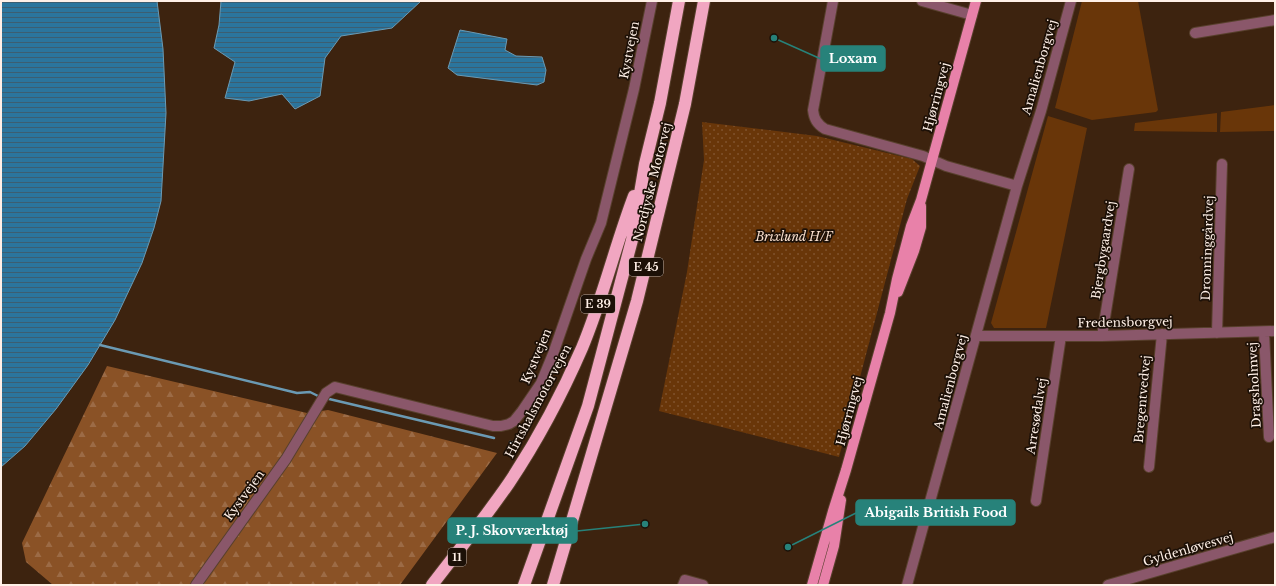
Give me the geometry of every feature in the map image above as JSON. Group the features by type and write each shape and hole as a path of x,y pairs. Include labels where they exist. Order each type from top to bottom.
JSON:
{"highway":[{"name":"Nordjyske Motorvej","path":"645,164 660,103 679,1"},
{"name":"Nordjyske Motorvej","path":"571,528 637,301 685,104 704,1"},
{"name":"Hirtshalsmotorvejen","path":"432,585 509,483 560,394 582,349 594,318 645,164"},
{"name":"E 45","path":"524,585 588,406 632,240 645,164"},
{"name":"E 45","path":"548,585 571,528"},
{"path":"553,585 571,528"},
{"name":"11","path":"438,585 475,529"}],"main road":[{"name":"Hjørringvej","path":"812,585 832,510 846,470 890,312 904,280 918,239 921,227 921,200 976,1"},
{"name":"Hjørringvej","path":"823,585 834,546 846,470"}],"street":[{"name":"Kystvejen","path":"196,585 286,459 324,396 335,387 493,426 501,426 514,422 541,383 553,354 586,259 601,223 634,89 652,1"},
{"path":"833,1 813,110 814,118 818,125 922,156 946,166 1017,186"},
{"path":"922,1 972,15"},
{"name":"Amalienborgvej","path":"907,585 1017,186 1041,111 1071,1"},
{"path":"1195,33 1275,20"},
{"name":"Dronninggårdvej","path":"1217,333 1222,164"},
{"name":"Bjergbygaardvej","path":"1102,336 1129,169"},
{"name":"Dragsholmvej","path":"1264,332 1269,437"},
{"name":"Fredensborgvej","path":"976,336 1102,336 1275,332"},
{"name":"Bregentvedvej","path":"1149,467 1162,334"},
{"name":"Arresødalvej","path":"1036,501 1061,336"},
{"name":"Gyldenløvesvej","path":"1108,585 1275,537"},
{"path":"684,585 685,580 703,585"}],"green space":[{"path":"1082,1 1138,1 1158,110 1156,112 1092,120 1055,108"},
{"path":"1275,105 1275,131 1220,132 1221,112"},
{"path":"1217,113 1217,132 1134,131 1135,123"},
{"path":"1048,116 1087,128 1046,328 994,328 991,323"},
{"name":"Brixlund H/F","path":"702,122 817,136 912,159 920,166 907,199 839,457 659,411 687,272 704,160"},
{"path":"107,366 307,413 328,410 497,453 400,585 53,585 26,562 22,543"}],"water":[{"path":"1,1 157,1 163,49 166,113 161,201 154,228 142,263 115,320 88,365 56,409 25,446 1,467"},
{"path":"221,1 421,1 392,28 341,36 325,58 320,96 295,109 282,94 249,101 225,98 235,62 214,48 219,25"},
{"path":"460,30 507,39 505,50 516,56 542,57 546,70 544,82 537,85 457,75 448,68"}],"waterway":[{"path":"100,345 297,393 310,392 320,397"},
{"path":"325,398 494,438"},
{"path":"510,442 518,444"}],"place":[{"name":"Loxam","path":"774,38"},
{"name":"P. J. Skovværktøj","path":"645,524"},
{"name":"Abigails British Food","path":"788,547"}]}
